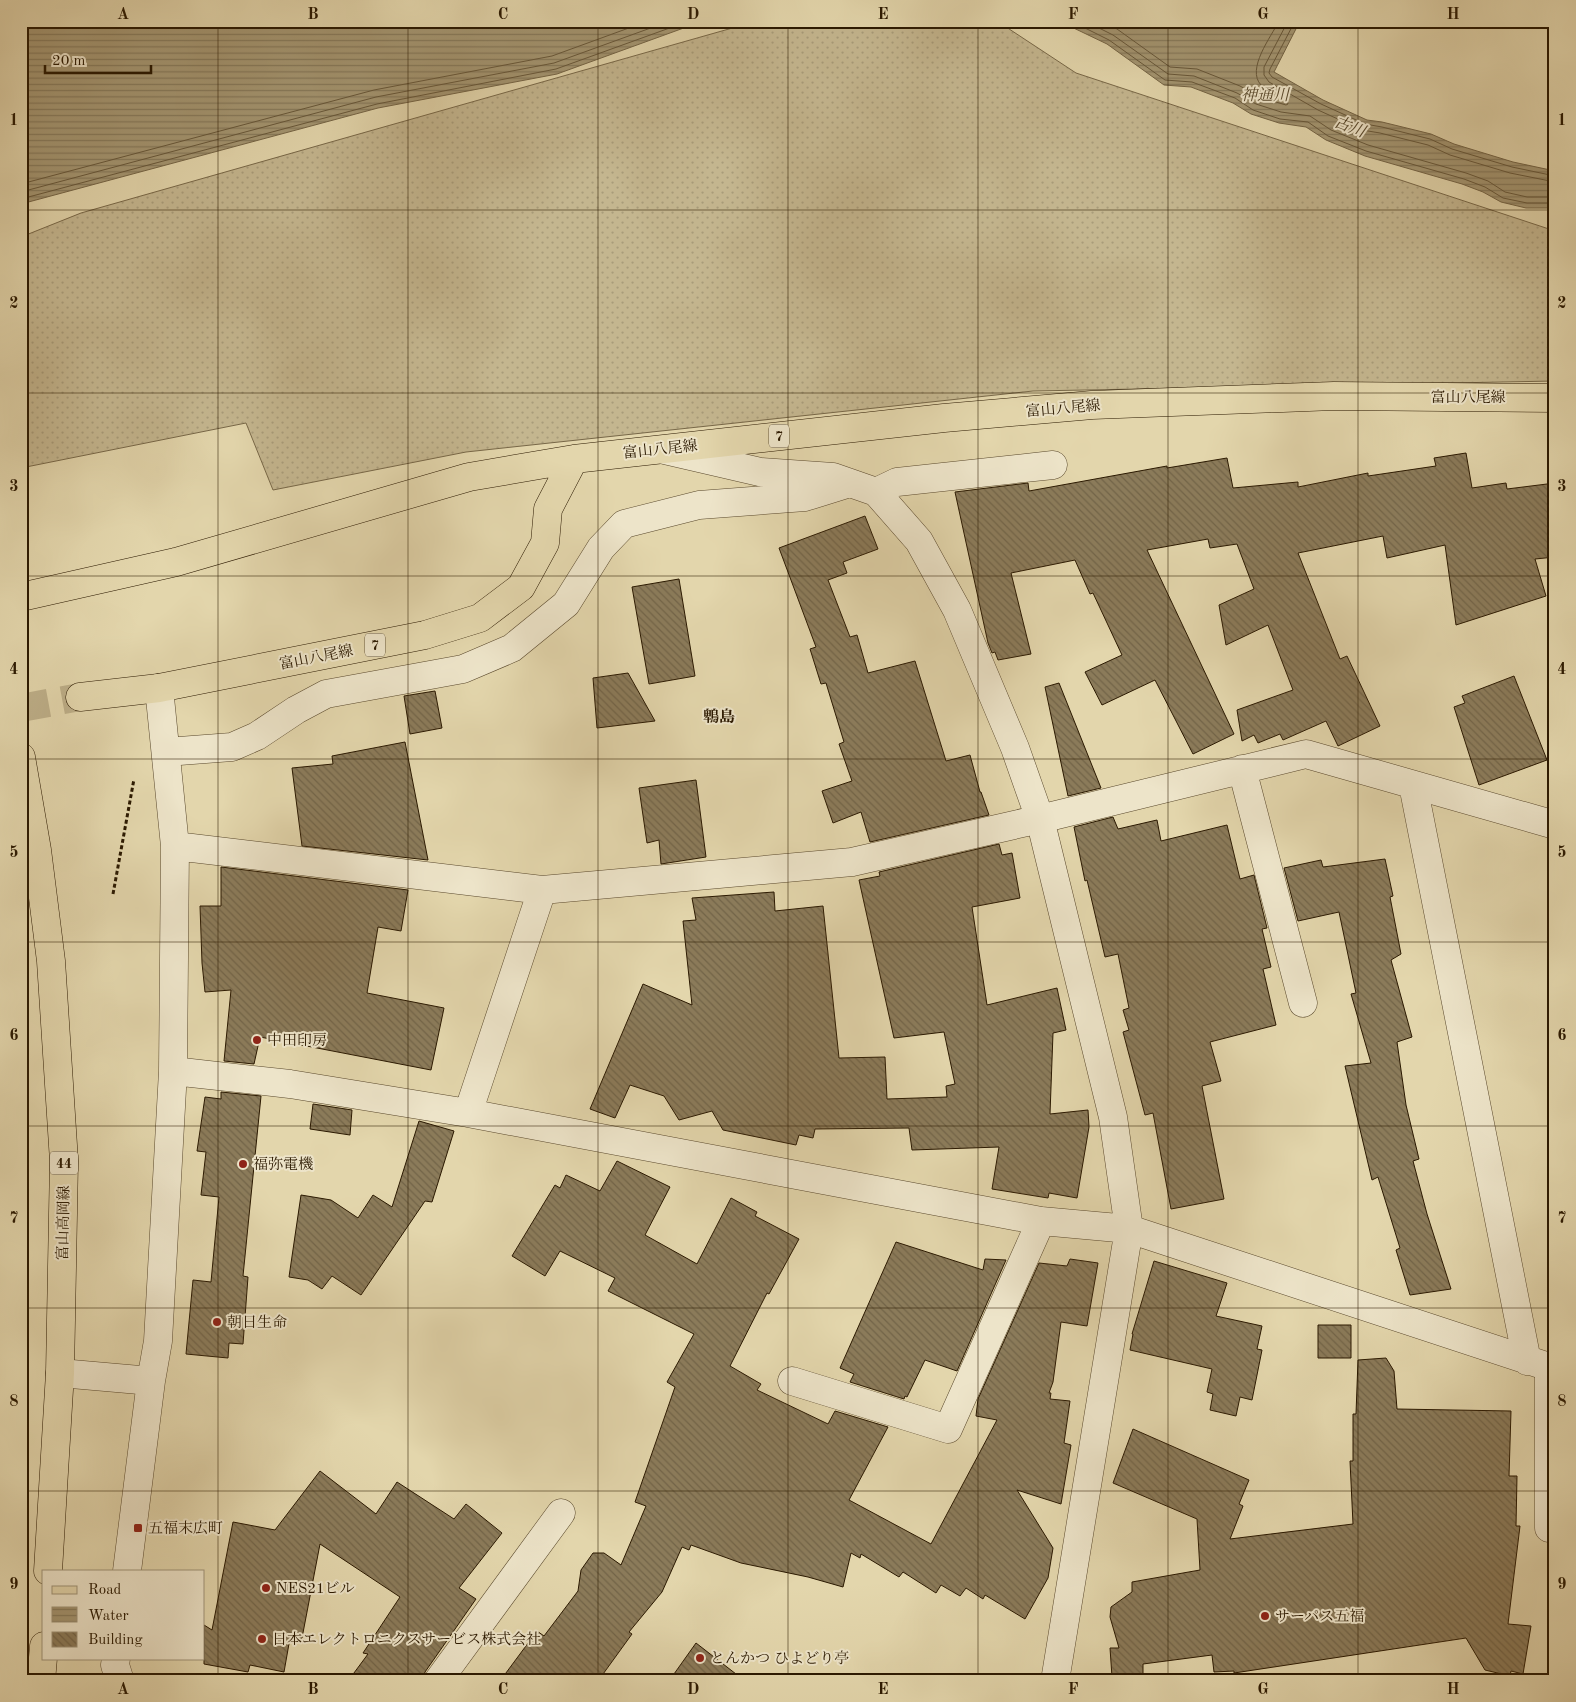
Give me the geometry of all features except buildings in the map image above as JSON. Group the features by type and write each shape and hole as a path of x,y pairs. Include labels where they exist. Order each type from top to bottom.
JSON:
{"main road":[{"name":"富山八尾線","path":"21,597 176,562 469,477 574,459 944,418 1092,405 1334,396 1552,399"},
{"name":"富山八尾線","path":"80,697 159,688 426,635 480,618 520,587 545,543 548,508 574,459"},
{"name":"富山高岡線","path":"21,757 37,850 51,961 64,1161 60,1373 48,1570"},
{"path":"41,1681 43,1660"}],"street":[{"path":"660,449 760,472 833,477 863,487 919,541 957,610 1015,748 1040,819 1114,1117 1129,1229 1055,1681"},
{"path":"166,752 232,747 257,736 296,710 326,694 463,669 512,648 566,604 601,548 624,524 699,505 805,497 897,482 1053,465"},
{"path":"127,1570 158,1340 173,1071 176,846 159,688"},
{"path":"176,846 542,890 852,862 1040,819 1242,768 1306,754 1555,825"},
{"path":"1242,768 1303,1003"},
{"path":"1413,785 1544,1366 1549,1528"},
{"path":"468,1113 542,890"},
{"path":"173,1071 290,1084 468,1113 1041,1221 1129,1229 1544,1366"},
{"path":"792,1381 948,1429 1041,1221"},
{"path":"60,1373 151,1381"},
{"path":"438,1681 561,1513"},
{"path":"116,1660 115,1665 120,1681"}],"path":[{"path":"113,894 136,770"}],"shaded area":[{"path":"757,21 997,21 1076,73 1555,231 1555,381 1033,391 466,452 273,490 246,423 21,468 21,237 81,213"}],"water":[{"path":"21,21 703,21 557,74 378,108 21,204"},
{"name":"神通川","path":"1059,21 1300,21 1274,72 1323,100 1367,120 1431,134 1454,144 1513,162 1555,171 1555,208 1526,208 1501,202 1483,192 1462,184 1365,156 1326,140 1306,127 1279,123 1251,114 1233,103 1191,87 1164,85 1107,44"}],"tunnel":[{"path":"21,708 80,697"}],"tram line":[{"path":"21,960 24,978 28,1221 21,1325"}],"place":[{"name":"中田印房","path":"257,1040"},
{"name":"福弥電機","path":"243,1164"},
{"name":"朝日生命","path":"217,1322"},
{"name":"五福末広町","path":"138,1528"},
{"name":"NES21ビル","path":"266,1588"},
{"name":"サーパス五福","path":"1265,1616"},
{"name":"日本エレクトロニクスサービス株式会社","path":"262,1639"},
{"name":"とんかつ ひよどり亭","path":"700,1658"}],"district":[{"name":"鵯島","path":"719,716"}],"water label":[{"name":"古川","path":"1350,126"}]}
